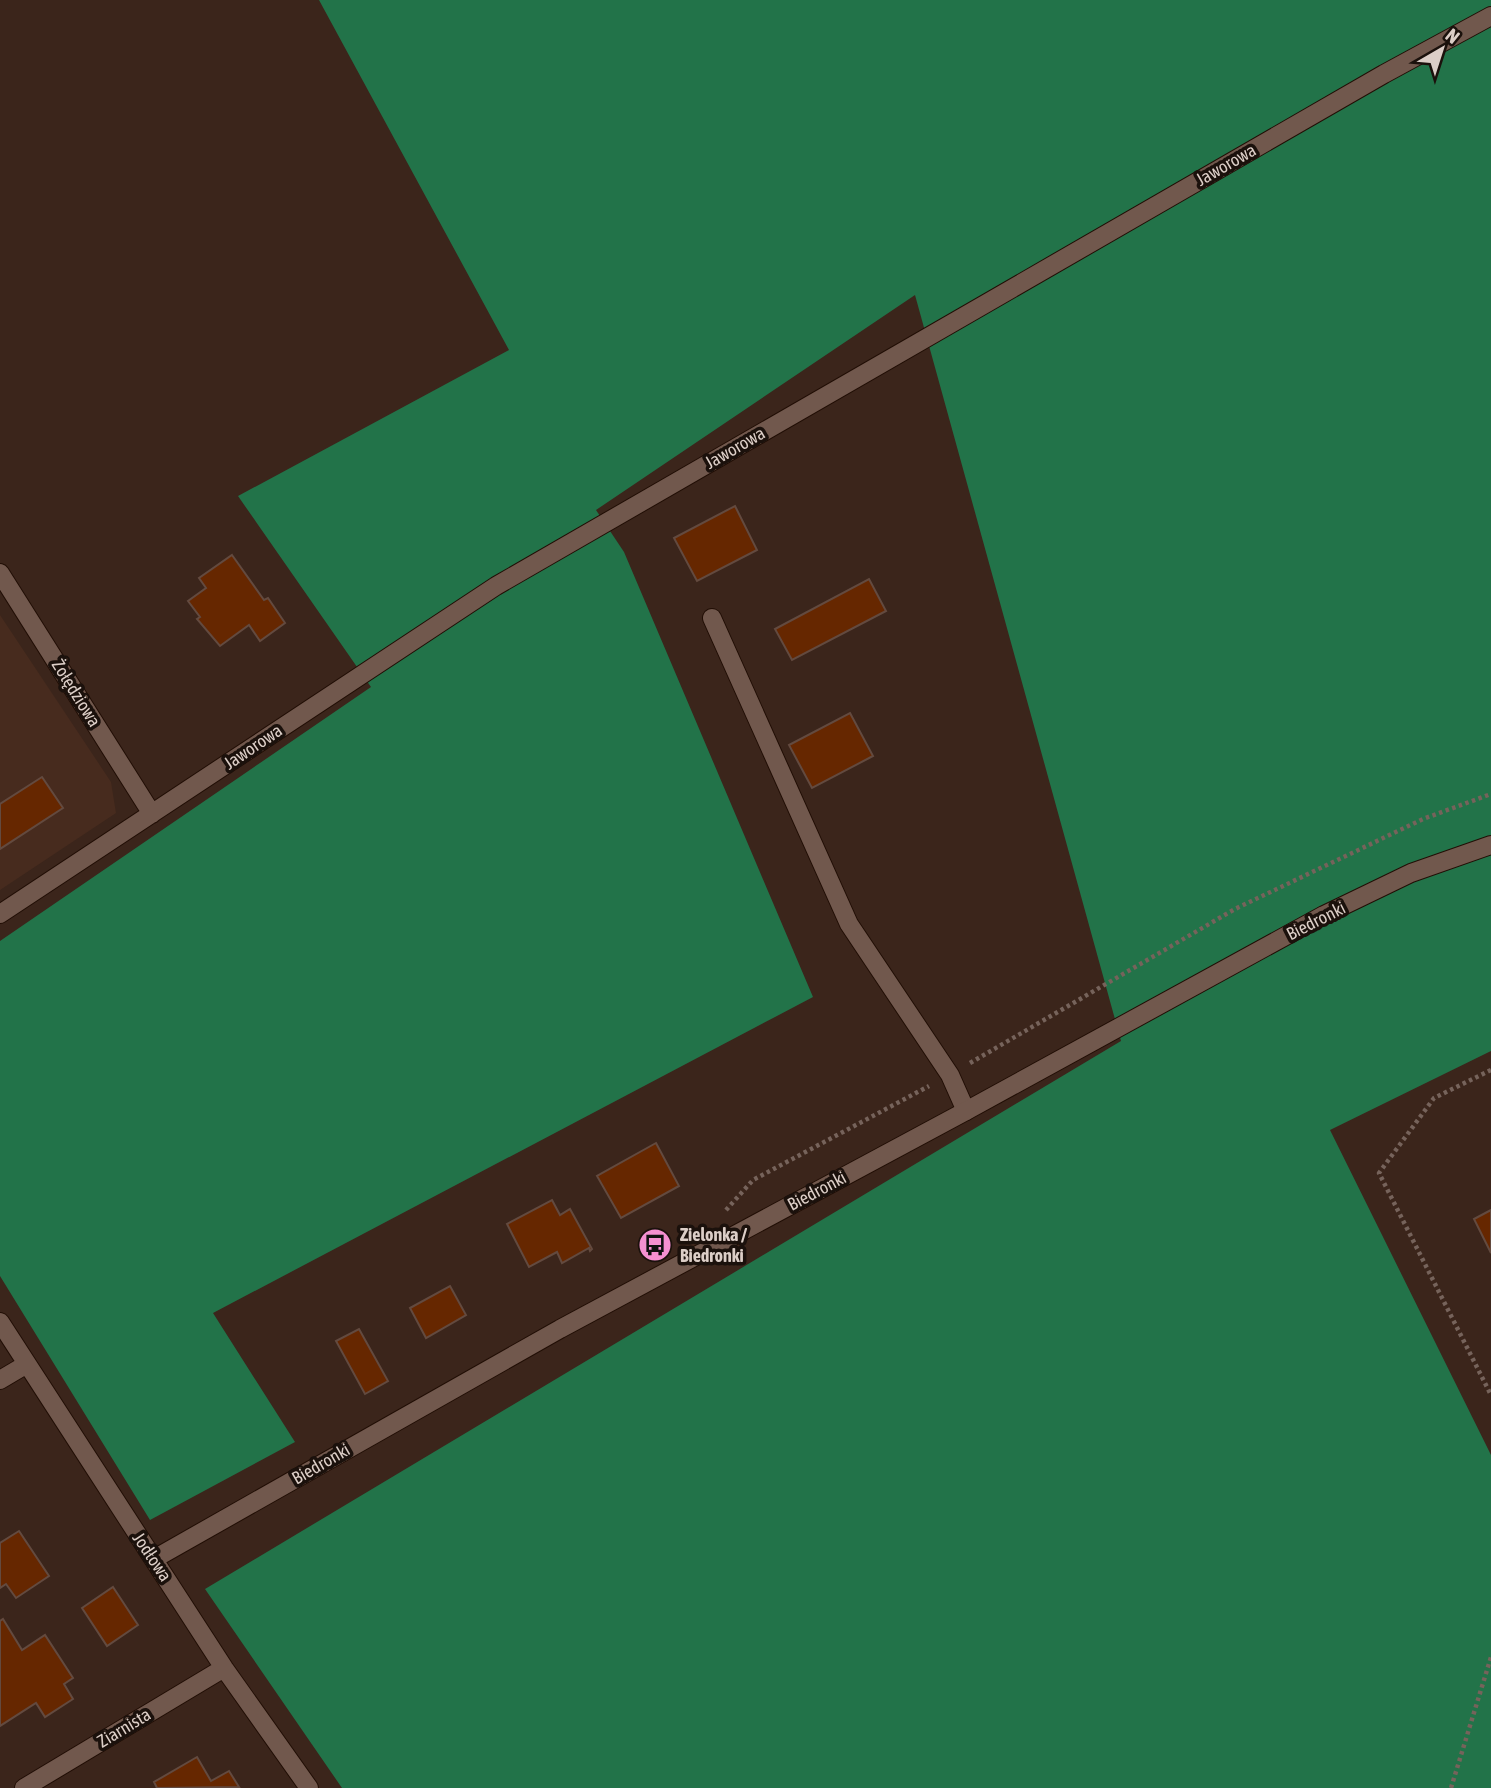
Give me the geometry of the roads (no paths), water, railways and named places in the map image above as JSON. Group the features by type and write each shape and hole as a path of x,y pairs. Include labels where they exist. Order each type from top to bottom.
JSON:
{"street":[{"name":"Jaworowa","path":"0,914 496,586 1384,74 1491,16"},
{"name":"Żołędziowa","path":"0,573 152,814"},
{"path":"712,618 849,924 950,1075 966,1111"},
{"name":"Biedronki","path":"154,1559 560,1329 1324,915 1411,873 1491,845"},
{"name":"Jodłowa","path":"0,1322 224,1668 309,1788"},
{"path":"0,1380 27,1364"},
{"name":"Ziarnista","path":"24,1788 224,1668"}],"place":[{"name":"Zielonka / Biedronki","path":"655,1245"}]}
